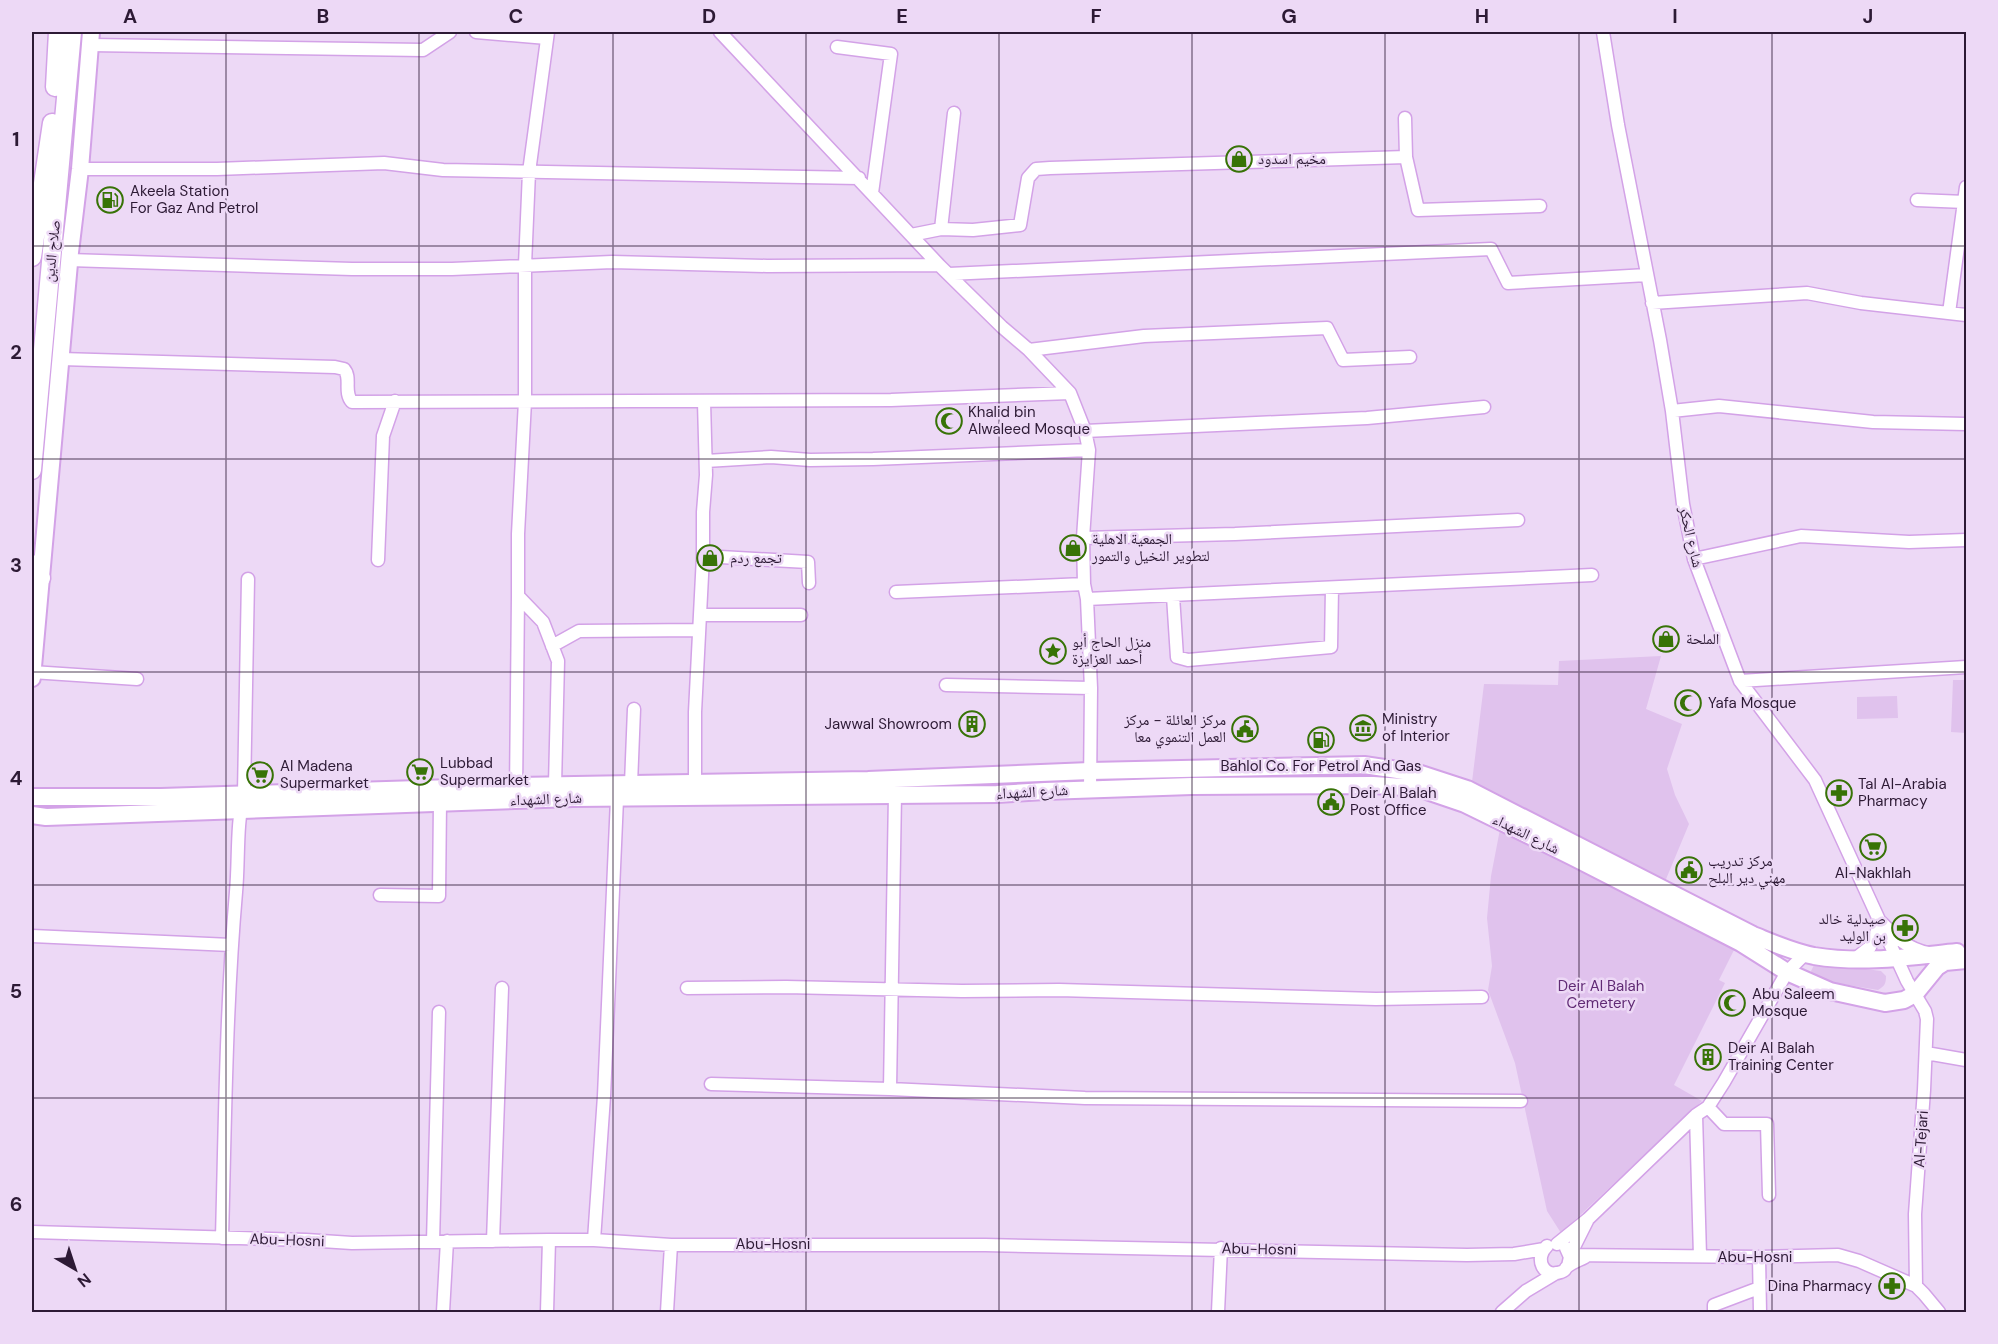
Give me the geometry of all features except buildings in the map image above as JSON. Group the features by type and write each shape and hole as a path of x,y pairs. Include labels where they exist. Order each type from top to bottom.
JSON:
{"highway":[{"name":"صلاح الدين","path":"32,257 55,103 58,32"},
{"name":"صلاح الدين","path":"32,470 72,32"}],"main road":[{"path":"32,678 36,571 61,359 69,260 80,169 90,38"},
{"name":"شارع الشهداء","path":"36,817 242,801 517,793 618,799 695,790 1090,771 1364,765 1418,773 1483,796 1753,935 1805,954 1855,959 1898,959 1966,951"},
{"name":"شارع الشهداء","path":"32,797 161,796 242,801 440,802 517,793 555,785 631,784 695,790 895,794 997,794 1090,789 1286,785 1373,785 1418,788 1465,804 1573,856 1741,943 1787,972 1830,991 1885,1003 1904,1000 1915,994"},
{"path":"32,788 51,798"},
{"path":"1915,994 1937,967 1945,962 1966,960"}],"street":[{"path":"90,38 423,50 450,32"},
{"path":"476,32 547,34 529,172 525,266 525,401 518,534 517,793"},
{"path":"720,32 939,264 1002,327 1029,350 1070,393 1085,431 1089,450 1083,538 1091,688 1090,789"},
{"name":"شارع الحكر","path":"1603,32 1672,411 1683,504 1694,560 1740,681 1815,780 1915,994"},
{"path":"837,47 891,54 872,193"},
{"path":"941,230 954,113"},
{"path":"1405,118 1406,157 1419,210 1540,206"},
{"path":"911,235 941,230 973,230 1020,225 1028,178 1036,169 1406,157"},
{"path":"80,169 207,170 384,164 443,170 859,178"},
{"path":"1949,313 1964,224 1966,187"},
{"path":"1917,200 1965,202"},
{"path":"949,274 1491,249 1508,283 1647,275"},
{"path":"69,260 363,269 452,269 612,262 767,266 939,264"},
{"path":"1652,303 1807,293 1861,303 1966,315"},
{"path":"1029,350 1144,336 1327,328 1343,360 1410,357"},
{"path":"61,359 335,367 344,369 348,374 347,394 352,402 891,400 1070,393"},
{"path":"378,560 383,436 395,401"},
{"path":"695,790 695,712 706,461 704,402"},
{"path":"1672,411 1719,406 1873,422 1966,424"},
{"path":"1085,431 1367,418 1484,407"},
{"path":"706,461 771,457 810,460 873,459 1089,450"},
{"path":"1083,538 1234,534 1518,520"},
{"path":"1694,560 1801,536 1909,542 1966,540"},
{"path":"703,556 808,562 809,582"},
{"path":"1087,599 1592,575"},
{"path":"222,1238 231,945 242,801 248,579"},
{"path":"896,592 1084,584"},
{"path":"1173,596 1177,657 1188,660 1331,646 1332,588"},
{"path":"518,596 543,622 558,661 555,785"},
{"path":"700,615 801,615"},
{"path":"552,646 579,631 699,630"},
{"path":"1740,681 1966,667"},
{"path":"32,672 137,679"},
{"path":"946,685 1091,688"},
{"path":"631,784 634,709"},
{"path":"890,1089 895,794"},
{"path":"594,1240 604,1096 618,799"},
{"path":"380,895 440,896 440,802"},
{"path":"1855,959 1870,947 1881,922 1902,943 1916,950 1938,954"},
{"path":"32,936 231,945"},
{"path":"1502,1312 1526,1291 1565,1270 1588,1219 1696,1115 1708,1107 1787,972 1805,954"},
{"path":"687,988 786,987 1150,992 1376,999 1482,997"},
{"path":"493,1241 502,988"},
{"name":"Al-Tejari","path":"1915,994 1927,1019 1915,1214 1916,1286"},
{"path":"433,1242 439,1012"},
{"path":"1926,1053 1966,1060"},
{"path":"711,1084 1085,1098 1521,1101"},
{"path":"1708,1107 1724,1124 1767,1124 1769,1195"},
{"path":"1696,1115 1700,1257"},
{"name":"Abu-Hosni","path":"32,1232 306,1239 352,1243 594,1240 670,1245 985,1245 1221,1248 1467,1255 1514,1254 1544,1249 1557,1244 1588,1219"},
{"path":"547,1312 549,1240"},
{"path":"443,1312 447,1241"},
{"path":"1557,1244 1566,1248 1569,1261"},
{"path":"667,1312 670,1245"},
{"path":"1218,1312 1221,1248"},
{"path":"1526,1291 1541,1263 1541,1253 1544,1249"},
{"name":"Abu-Hosni","path":"1514,1254 1541,1263 1547,1271 1556,1273"},
{"name":"Abu-Hosni","path":"1569,1261 1589,1255 1759,1257 1838,1255 1859,1261 1916,1286"},
{"path":"1759,1257 1760,1312"},
{"path":"1916,1286 1939,1312"},
{"path":"1714,1312 1714,1305 1759,1288"}],"green space":[{"path":"1661,656 1646,709 1682,724 1667,769 1675,795 1689,824 1664,884 1472,782 1484,684 1558,685 1559,661"},
{"path":"1953,680 1966,680 1966,733 1951,732"},
{"path":"1897,696 1898,718 1857,719 1857,697"},
{"name":"Deir Al Balah Cemetery","path":"1501,824 1736,946 1719,980 1725,983 1674,1085 1702,1101 1561,1233 1547,1211 1515,1063 1488,990 1492,966 1487,918 1491,876"},
{"path":"1820,963 1881,971 1886,976 1885,982 1878,990 1818,980 1813,977 1811,971 1814,965"}],"place":[{"name":"مخيم اسدود","path":"1239,159"},
{"name":"Akeela Station For Gaz And Petrol","path":"110,200"},
{"name":"Khalid bin Alwaleed Mosque","path":"949,421"},
{"name":"الجمعية الاهلية لتطوير النخيل والتمور","path":"1073,548"},
{"name":"تجمع ردم","path":"710,558"},
{"name":"الملحة","path":"1666,639"},
{"name":"منزل الحاج أبو أحمد العزايزة","path":"1053,651"},
{"name":"Yafa Mosque","path":"1688,703"},
{"name":"Jawwal Showroom","path":"972,724"},
{"name":"Ministry of Interior","path":"1363,728"},
{"name":"مركز العائلة - مركز العمل التنموي معا","path":"1245,729"},
{"name":"Bahlol Co. For Petrol And Gas","path":"1321,740"},
{"name":"Lubbad Supermarket","path":"420,772"},
{"name":"Al Madena Supermarket","path":"260,775"},
{"name":"Tal Al-Arabia Pharmacy","path":"1839,793"},
{"name":"Deir Al Balah Post Office","path":"1331,802"},
{"name":"Al-Nakhlah","path":"1873,847"},
{"name":"مركز تدريب مهني دير البلح","path":"1689,870"},
{"name":"صيدلية خالد بن الوليد","path":"1905,928"},
{"name":"Abu Saleem Mosque","path":"1732,1003"},
{"name":"Deir Al Balah Training Center","path":"1708,1057"},
{"name":"Dina Pharmacy","path":"1892,1286"}]}
